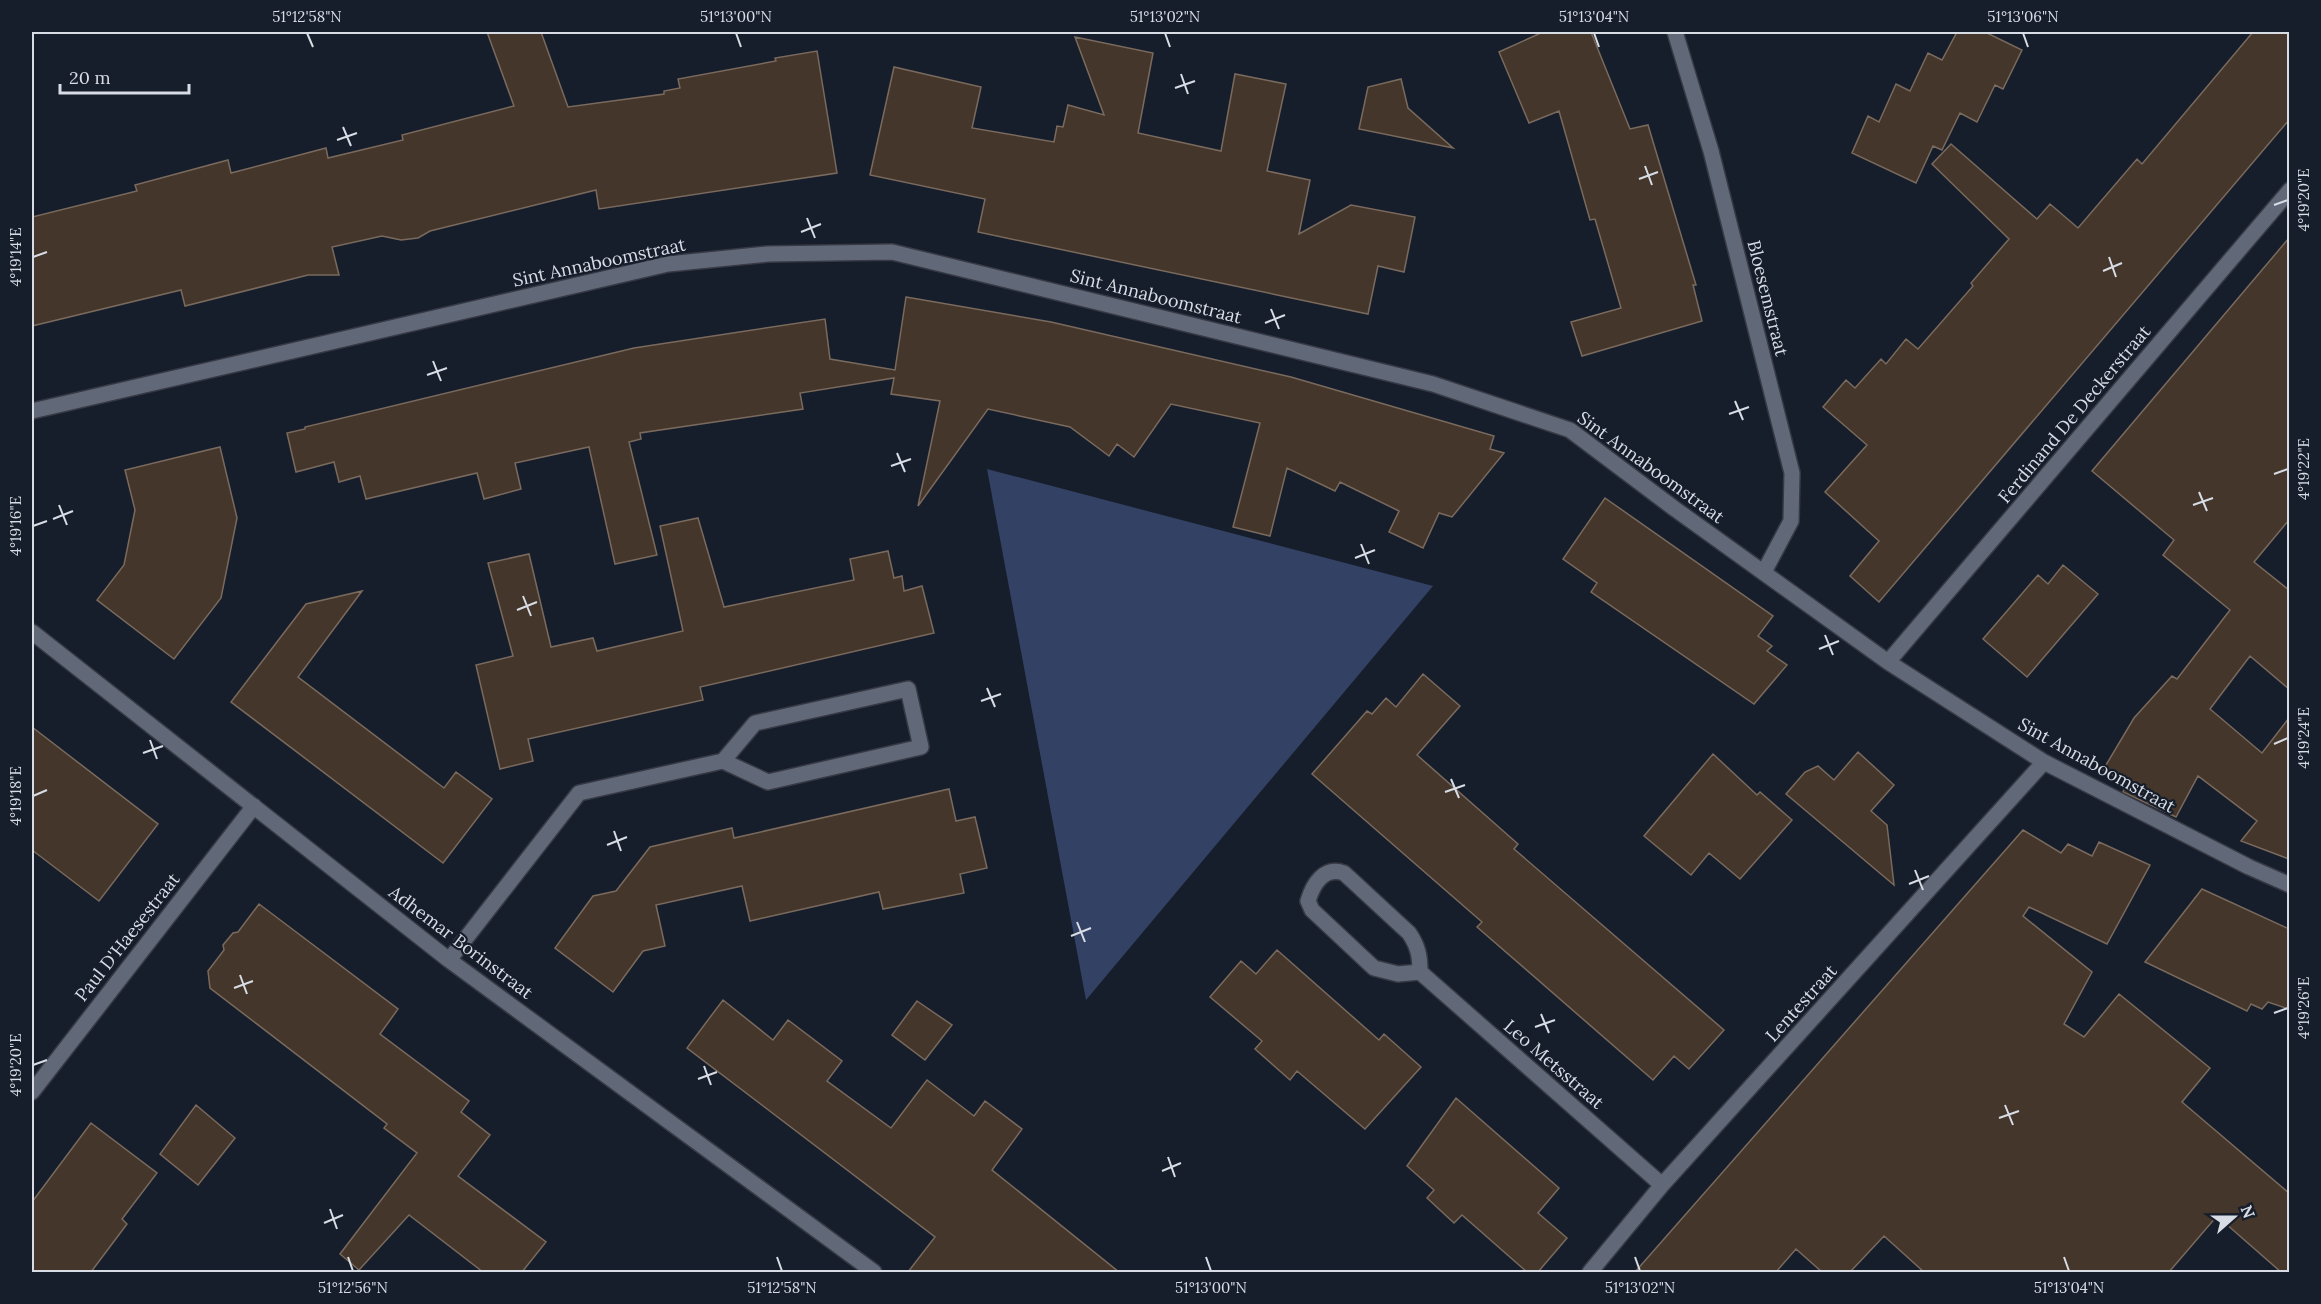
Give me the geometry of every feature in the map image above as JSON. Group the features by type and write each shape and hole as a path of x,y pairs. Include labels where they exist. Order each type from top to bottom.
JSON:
{"street":[{"name":"Bloesemstraat","path":"1675,32 1711,152 1792,473 1791,521 1764,572"},
{"name":"Ferdinand De Deckerstraat","path":"1888,662 2289,190"},
{"name":"Sint Annaboomstraat","path":"32,411 668,264 768,254 892,252 1433,384 1570,430 1675,509 1888,662 2044,762 2249,867 2289,885"},
{"name":"Adhemar Borinstraat","path":"32,632 449,960 874,1272"},
{"path":"449,960 579,794 723,761 755,723 908,689 921,747 768,782 723,761"},
{"name":"Lentestraat","path":"1590,1272 1662,1185 2044,762"},
{"name":"Paul D'Haesestraat","path":"32,1092 254,806"},
{"path":"1335,870 1344,873 1409,933 1420,955 1420,972 1398,974 1374,968 1312,910 1308,900 1311,891 1324,873 1335,870"},
{"name":"Leo Metsstraat","path":"1420,972 1662,1185"}],"shaded area":[{"path":"987,469 1433,586 1086,1000"}],"building":[{"path":"487,32 541,32 568,107 664,94 664,91 680,88 678,79 817,51 837,173 599,209 596,190 430,231 418,238 401,240 382,236 332,247 339,275 308,275 185,306 181,290 32,326 32,217 137,191 135,185 228,160 231,173 326,148 328,158 403,140 402,135 514,106"},
{"path":"1543,32 1591,32 1630,129 1648,125 1696,285 1693,285 1702,321 1582,356 1571,322 1621,308 1595,219 1590,220 1559,111 1529,123 1499,52"},
{"path":"1957,32 1985,32 2022,50 2003,89 1995,85 1977,122 1960,113 1942,150 1933,146 1916,183 1852,153 1868,116 1879,122 1896,84 1910,91 1928,53 1942,60"},
{"path":"2253,32 2289,32 2289,120 1879,602 1850,576 1879,541 1825,492 1867,445 1823,407 1846,380 1855,388 1881,359 1886,364 1906,339 1918,349 1973,286 1971,283 2009,239 1932,164 1951,144 2037,219 2050,204 2078,228 2137,159 2142,164"},
{"path":"1075,37 1153,53 1138,133 1221,151 1235,74 1286,84 1267,171 1310,180 1299,234 1351,205 1415,217 1404,272 1378,266 1368,314 978,232 985,199 870,175 894,67 981,87 972,128 1054,142 1057,126 1063,127 1068,105 1104,115"},
{"path":"1401,79 1408,108 1453,148 1359,129 1368,87"},
{"path":"2289,238 2289,520 2254,562 2289,590 2289,689 2250,656 2210,709 2262,753 2289,718 2289,859 2241,841 2257,821 2198,776 2176,817 2123,792 2127,783 2103,770 2134,718 2172,676 2177,679 2230,610 2163,555 2174,540 2092,471"},
{"path":"906,297 1051,322 1291,377 1494,436 1490,449 1504,453 1452,517 1439,513 1423,548 1389,532 1399,511 1340,482 1335,491 1287,468 1270,536 1233,527 1260,423 1171,404 1134,457 1117,444 1109,456 1070,427 988,409 918,506 940,401 891,394 894,378 800,393 803,409 640,433 641,439 629,442 657,555 615,564 589,447 515,463 521,489 484,499 477,473 366,499 360,476 339,482 334,462 296,472 287,433 634,348 825,319 830,359 895,370"},
{"path":"220,447 237,518 221,598 174,659 97,600 124,565 135,510 125,470"},
{"path":"1605,498 1773,616 1758,636 1772,646 1767,651 1787,665 1754,704 1591,592 1597,583 1563,559"},
{"path":"698,518 724,607 854,580 850,559 888,551 894,578 902,576 904,591 922,586 934,633 700,687 703,700 528,739 533,761 500,769 476,665 513,656 488,563 529,554 551,647 593,638 597,651 683,631 660,526"},
{"path":"2063,565 2098,594 2027,677 1983,639 2038,575 2048,584"},
{"path":"362,591 298,677 444,788 456,772 492,799 443,863 231,702 306,604"},
{"path":"1423,674 1460,706 1417,755 1518,844 1514,849 1724,1030 1689,1069 1674,1056 1653,1080 1477,927 1482,922 1312,774 1367,711 1372,714 1386,698 1396,707"},
{"path":"32,727 158,824 99,901 32,850"},
{"path":"1858,752 1894,785 1871,811 1887,825 1894,885 1786,794 1805,772 1818,766 1834,780"},
{"path":"1713,754 1757,795 1760,792 1792,820 1740,879 1709,853 1691,875 1644,836"},
{"path":"949,789 956,821 975,817 987,868 960,874 964,893 883,909 879,892 750,921 742,886 656,905 665,946 643,951 613,992 555,948 593,896 616,891 650,847 732,828 734,838"},
{"path":"2023,830 2061,853 2068,844 2092,856 2099,842 2150,865 2107,944 2029,907 2023,916 2092,972 2064,1024 2084,1037 2119,994 2210,1068 2182,1102 2289,1193 2289,1272 2281,1272 2217,1216 2169,1272 1924,1272 1884,1236 1850,1272 1822,1272 1796,1249 1776,1272 1635,1272"},
{"path":"2202,889 2289,929 2289,1009 2268,1002 2262,1009 2251,1004 2247,1011 2145,962"},
{"path":"259,904 398,1009 380,1034 469,1101 461,1112 490,1135 458,1176 546,1242 522,1272 483,1272 409,1215 359,1270 340,1254 417,1153 384,1128 387,1124 210,988 208,971 224,950 223,945 233,933 238,932"},
{"path":"1277,950 1379,1040 1384,1034 1421,1067 1365,1129 1297,1071 1290,1080 1255,1049 1262,1041 1210,997 1241,961 1256,974"},
{"path":"723,1000 773,1040 788,1020 842,1061 827,1081 891,1128 927,1080 974,1116 985,1101 1022,1129 992,1170 1119,1272 908,1272 935,1237 687,1048"},
{"path":"917,1001 952,1025 925,1060 892,1035"},
{"path":"1456,1098 1559,1188 1538,1213 1567,1238 1538,1272 1527,1272 1462,1215 1454,1223 1427,1198 1434,1190 1407,1166"},
{"path":"196,1105 235,1138 198,1185 160,1154"},
{"path":"91,1123 157,1173 122,1219 127,1224 91,1272 32,1272 32,1202"}]}
